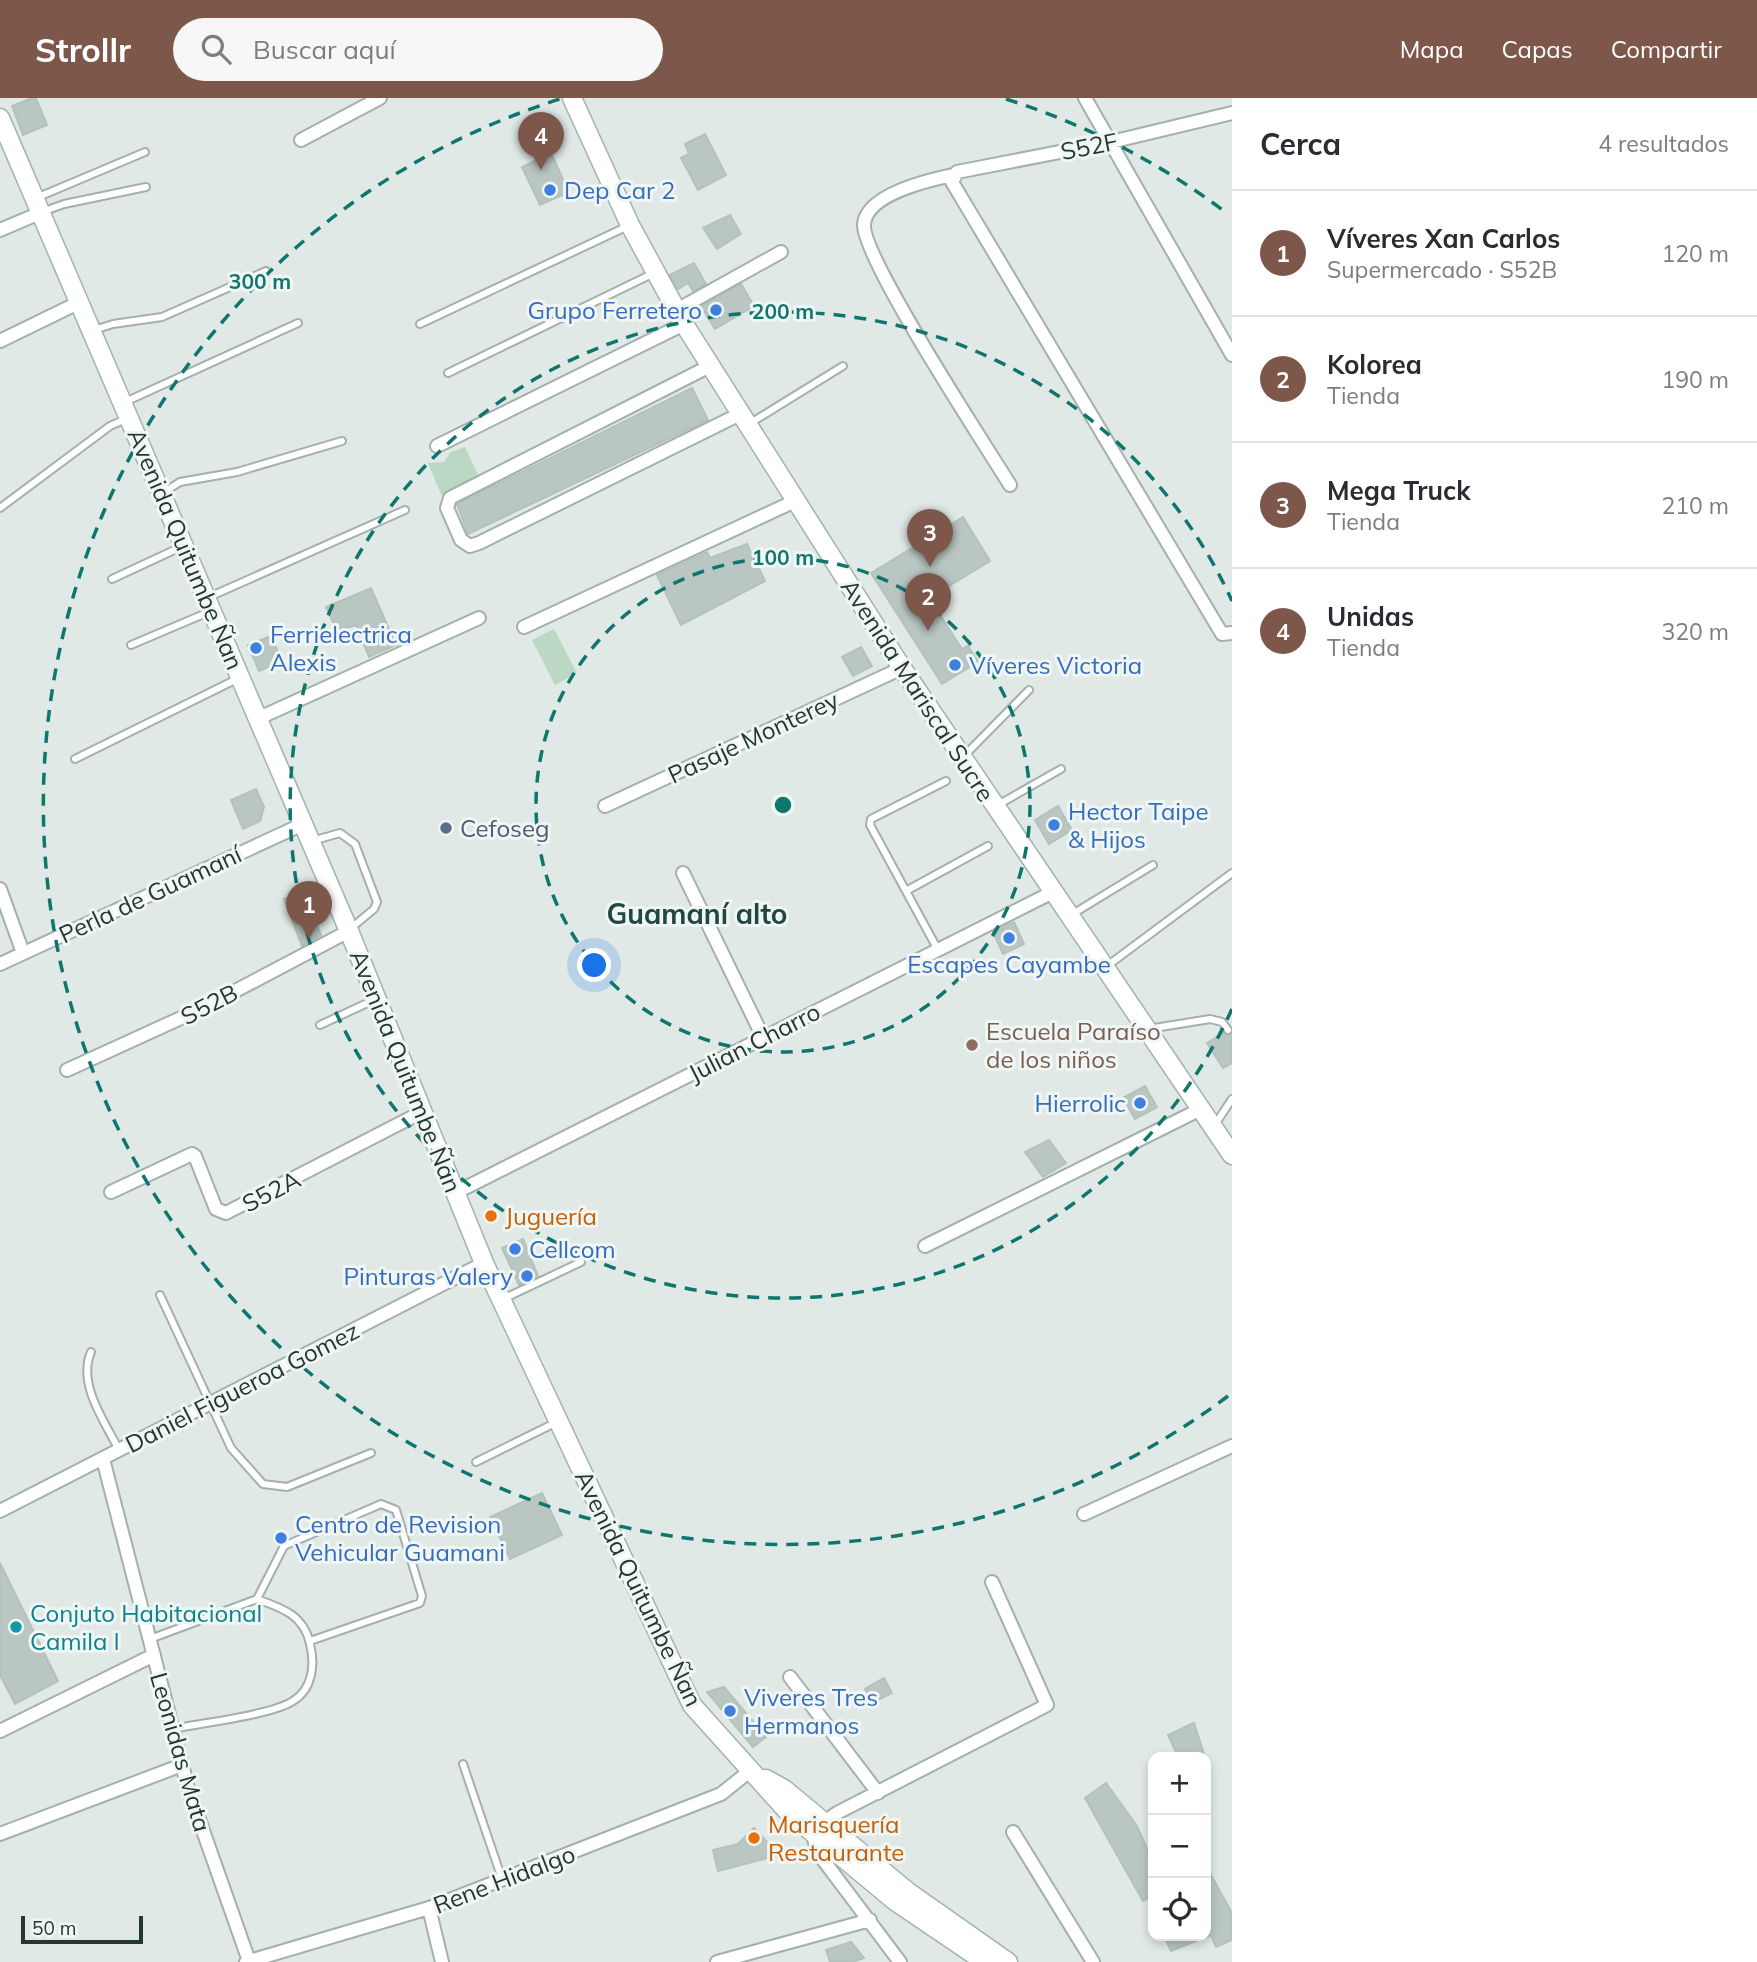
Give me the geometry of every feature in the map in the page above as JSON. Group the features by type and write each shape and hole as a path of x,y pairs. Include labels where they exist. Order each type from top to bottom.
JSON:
{"street":[{"path":"301,140 380,98"},
{"name":"Avenida Mariscal Sucre","path":"572,98 654,273 710,366 902,668 1232,1155"},
{"path":"1085,98 1232,355"},
{"name":"S52F","path":"1010,485 882,275 864,226 869,210 885,197 953,179 957,172 1111,142 1232,113"},
{"name":"Avenida Quitumbe Ñan","path":"0,118 259,718 484,1263 692,1705 751,1770 784,1789 818,1827 895,1901 985,1962"},
{"path":"953,179 1222,634 1232,633"},
{"path":"0,229 37,206"},
{"path":"436,446 680,317 781,251"},
{"path":"0,341 80,302"},
{"path":"710,366 450,498 447,508 461,540 470,546 479,543 744,420"},
{"path":"524,627 795,501"},
{"path":"259,718 479,618"},
{"name":"Pasaje Monterey","path":"605,806 902,668"},
{"name":"Perla de Guamaní","path":"0,964 301,825"},
{"path":"683,873 763,1037"},
{"path":"0,889 23,953"},
{"name":"Julian Charro","path":"455,1193 1053,892"},
{"name":"S52B","path":"67,1070 205,1007 349,931"},
{"path":"925,1246 1201,1109"},
{"name":"S52A","path":"111,1192 192,1154 216,1209 226,1213 422,1112"},
{"name":"Daniel Figueroa Gomez","path":"0,1511 484,1263"},
{"path":"1084,1514 1232,1446"},
{"name":"Leonidas Mata","path":"103,1459 182,1765 247,1962"},
{"path":"900,1962 817,1850 818,1827 1047,1705 992,1581"},
{"path":"0,1731 154,1655"},
{"path":"790,1677 878,1793"},
{"path":"0,1834 182,1765"},
{"name":"Rene Hidalgo","path":"247,1962 429,1908 502,1881 721,1794 751,1770"},
{"name":"Avenida Quitumbe Ñan","path":"818,1827 1008,1962"},
{"path":"1013,1832 1093,1962"},
{"path":"429,1908 442,1962"},
{"path":"717,1962 870,1920"}],"lane":[{"path":"37,206 145,152"},
{"path":"37,206 64,204 146,187"},
{"path":"419,324 630,225"},
{"path":"93,331 113,324 162,317 266,271"},
{"path":"448,373 654,273"},
{"path":"0,508 110,426 126,410 298,323"},
{"path":"744,420 843,366"},
{"path":"162,493 180,482 237,472 342,441"},
{"path":"131,645 405,510"},
{"path":"112,579 184,545"},
{"path":"75,759 241,677"},
{"path":"963,757 1028,690"},
{"path":"995,807 1061,769"},
{"path":"938,950 870,825 871,818 946,780"},
{"path":"310,842 340,833 355,844 377,902 374,909 349,931"},
{"path":"906,891 988,846"},
{"path":"1070,916 1153,865"},
{"path":"1105,967 1125,956 1232,873"},
{"path":"320,1025 377,999"},
{"path":"1146,1029 1216,1019 1228,1030"},
{"path":"1213,1128 1232,1099"},
{"path":"502,1300 581,1262"},
{"path":"160,1295 231,1448 263,1484 287,1487 371,1453"},
{"path":"91,1352 86,1364 92,1394 119,1450"},
{"path":"476,1462 559,1421"},
{"path":"257,1599 284,1546 382,1504 396,1510 422,1596 420,1604 310,1642"},
{"path":"150,1639 257,1599 288,1610 307,1630 314,1664 312,1676 294,1701 250,1714 173,1729"},
{"path":"463,1764 502,1881"}],"green space":[{"path":"465,447 480,479 443,499 428,463 444,462 451,452"},
{"path":"554,629 577,673 555,685 532,640"}],"building":[{"path":"36,98 47,125 23,135 12,106"},
{"path":"705,134 726,175 698,190 681,158 689,154 685,144"},
{"path":"551,153 569,192 540,205 522,167"},
{"path":"730,215 741,234 717,249 703,228"},
{"path":"694,263 706,284 693,291 688,283 678,289 670,275"},
{"path":"741,284 754,306 715,329 701,306"},
{"path":"692,388 708,420 468,534 457,504"},
{"path":"963,517 990,561 936,594 945,609 938,612 962,649 968,646 978,662 942,684 871,573"},
{"path":"747,544 765,581 681,625 657,575 707,552 710,558"},
{"path":"371,588 396,645 369,657 356,625 337,631 326,607"},
{"path":"271,636 282,661 259,671 248,645"},
{"path":"861,647 872,666 853,676 842,657"},
{"path":"256,789 264,807 260,821 243,829 231,800"},
{"name":"Hector Taipe & Hijos","path":"1058,806 1072,830 1049,844 1035,820"},
{"path":"302,891 321,935 302,946 284,899"},
{"name":"Escapes Cayambe","path":"1014,922 1024,944 1003,954 993,932"},
{"path":"1223,1033 1232,1034 1232,1063 1223,1068 1207,1043"},
{"name":"Hierrolic","path":"1145,1086 1157,1107 1135,1119 1123,1098"},
{"path":"1049,1140 1066,1163 1043,1177 1025,1152"},
{"path":"523,1239 538,1276 519,1285 502,1248"},
{"path":"542,1493 562,1535 510,1559 490,1517"},
{"name":"Conjuto Habitacional Camila I","path":"0,1563 58,1681 15,1704 0,1675"},
{"path":"884,1678 892,1693 872,1703 865,1689"},
{"path":"724,1687 766,1737 753,1747 707,1692"},
{"path":"1194,1723 1203,1752 1176,1752 1168,1735"},
{"path":"1106,1783 1137,1826 1148,1851 1148,1898 1143,1901 1085,1798"},
{"path":"754,1828 779,1855 718,1871 713,1850 738,1844"},
{"path":"1211,1875 1232,1913 1232,1940 1216,1947 1211,1935"},
{"path":"1166,1941 1196,1941 1171,1951"},
{"path":"851,1942 864,1958 852,1962 830,1962 826,1950"}],"place":[{"name":"Unidas","path":"541,170"},
{"name":"Dep Car 2","path":"550,190"},
{"name":"Grupo Ferretero","path":"716,310"},
{"name":"Mega Truck","path":"930,567"},
{"name":"Kolorea","path":"928,631"},
{"name":"Ferrielectrica Alexis","path":"256,648"},
{"name":"Víveres Victoria","path":"955,665"},
{"name":"Hector Taipe & Hijos","path":"1054,825"},
{"name":"Cefoseg","path":"446,828"},
{"name":"Escapes Cayambe","path":"1009,938"},
{"name":"Víveres Xan Carlos","path":"309,939"},
{"name":"Escuela Paraíso de los niños","path":"972,1045"},
{"name":"Hierrolic","path":"1140,1103"},
{"name":"Juguería","path":"491,1216"},
{"name":"Cellcom","path":"515,1249"},
{"name":"Pinturas Valery","path":"527,1276"},
{"name":"Centro de Revision Vehicular Guamani","path":"281,1538"},
{"name":"Conjuto Habitacional Camila I","path":"16,1627"},
{"name":"Viveres Tres Hermanos","path":"730,1711"},
{"name":"Marisquería Restaurante","path":"754,1838"}],"district":[{"name":"Guamaní alto","path":"697,913"}]}
